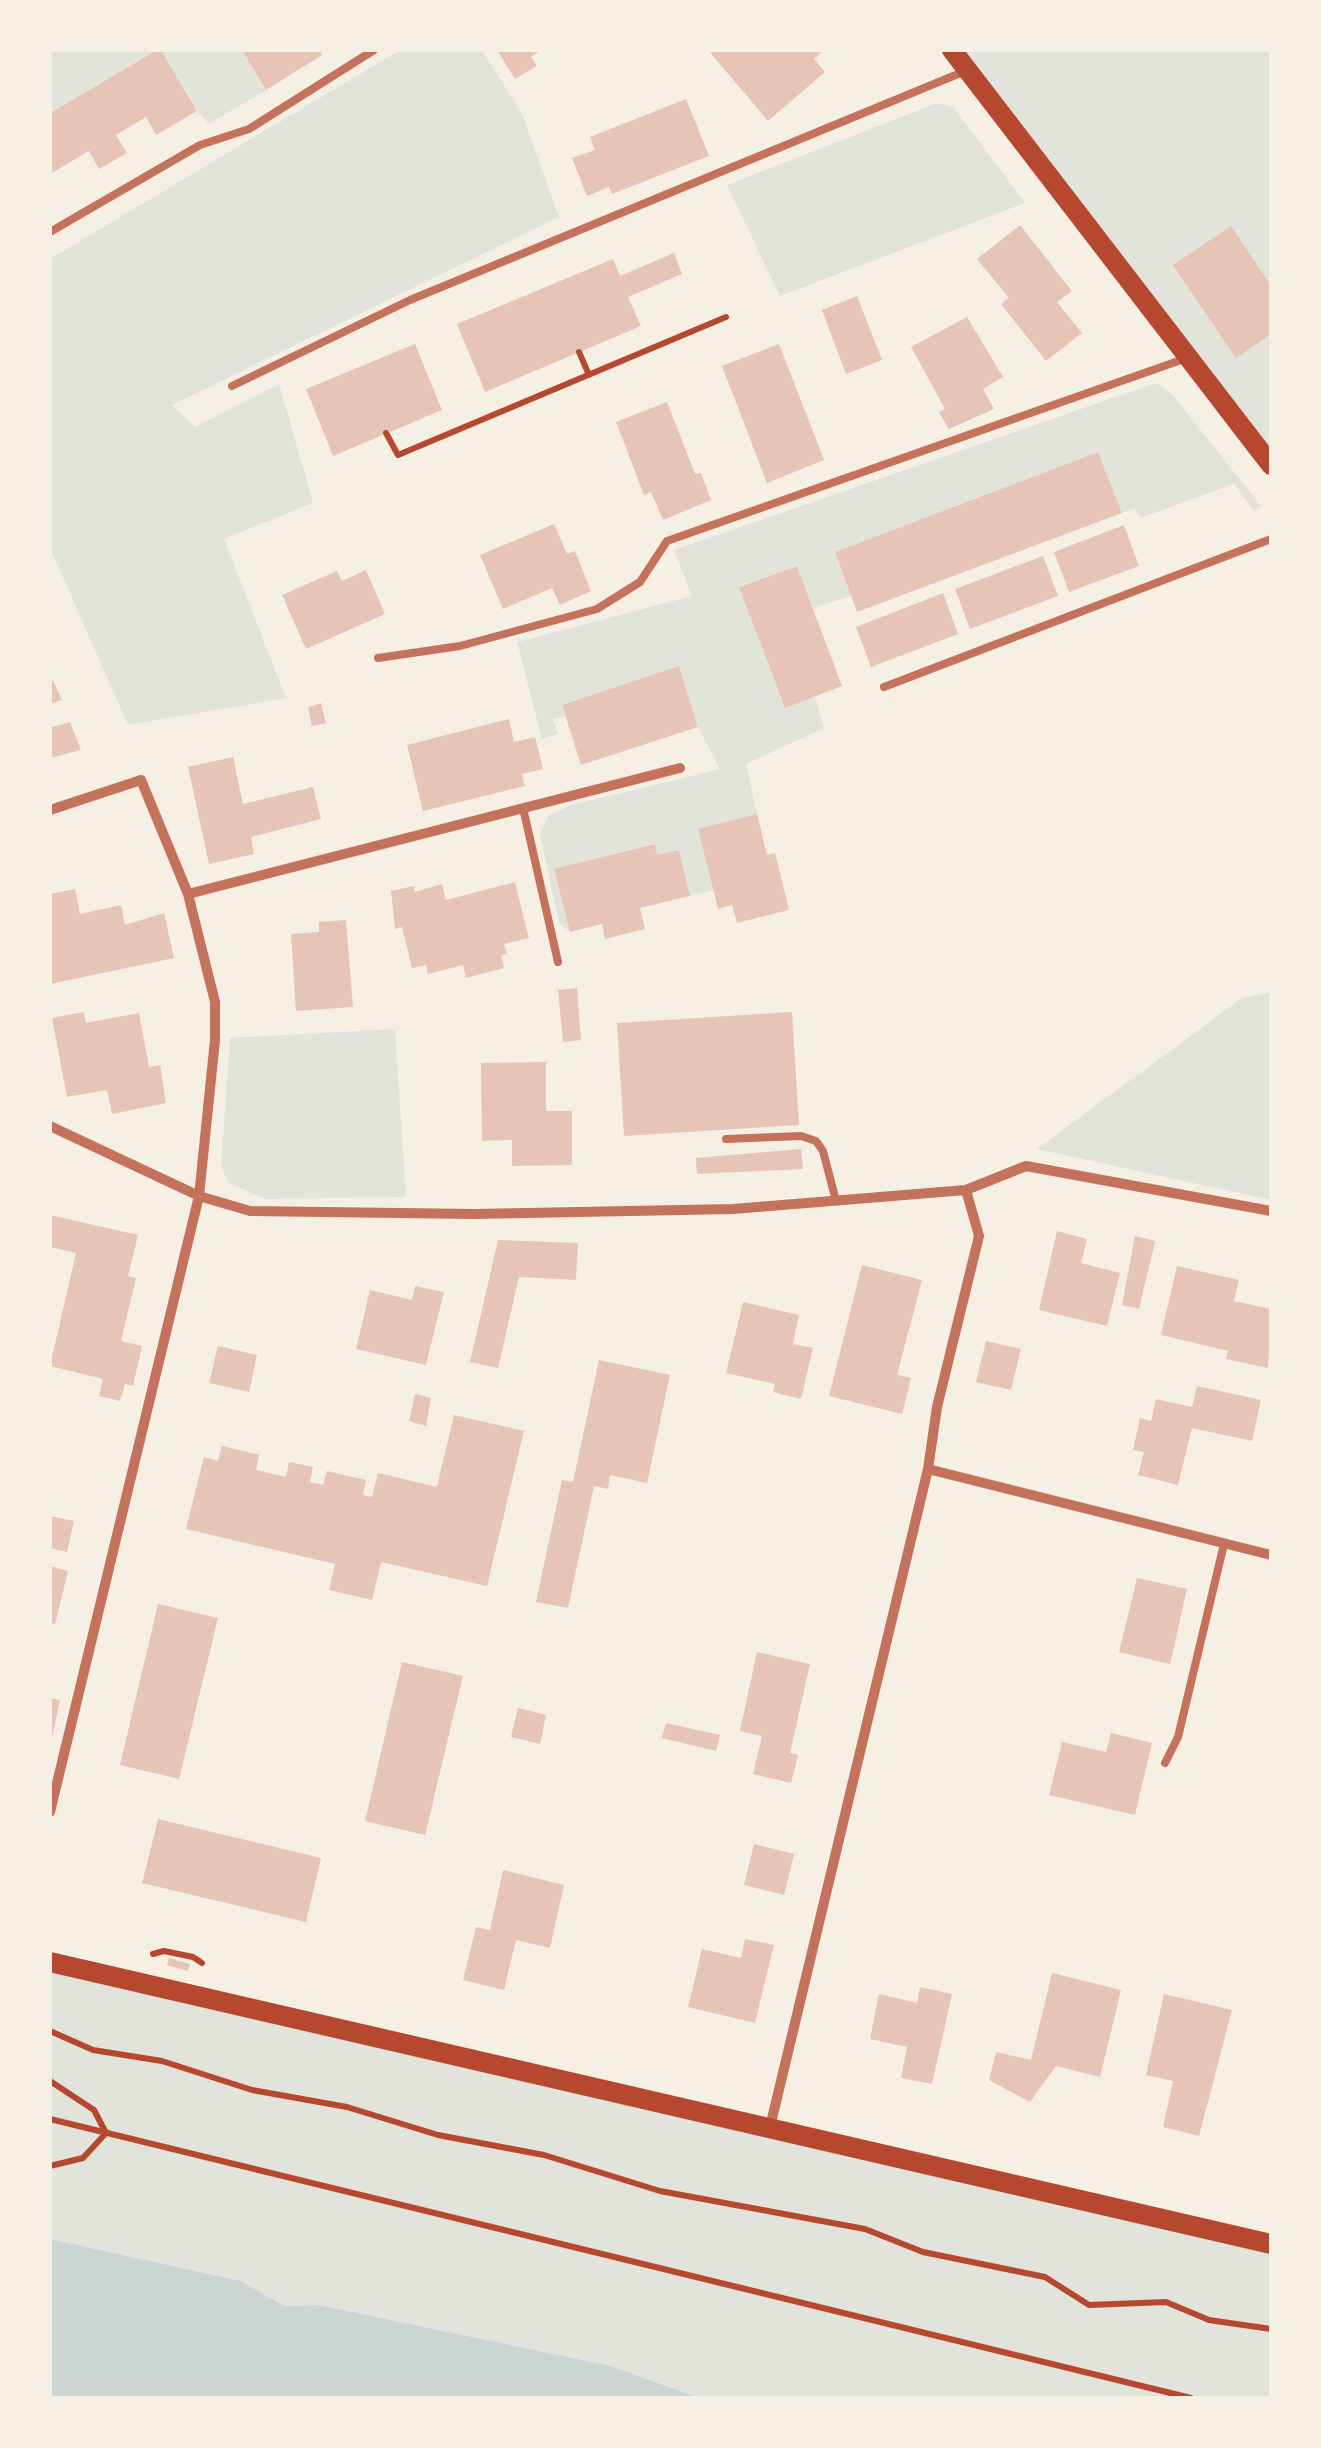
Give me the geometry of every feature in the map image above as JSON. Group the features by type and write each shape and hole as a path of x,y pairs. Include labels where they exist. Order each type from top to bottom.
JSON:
{"main road":[{"path":"952,50 1271,465"},
{"path":"50,1962 1271,2244"}],"street":[{"path":"188,894 680,768"},
{"path":"50,810 141,780 188,894 215,1002 215,1040 199,1196 50,1812"},
{"path":"50,1126 199,1196 250,1211 474,1214 734,1210 966,1190 1026,1166 1271,1211"},
{"path":"770,2127 928,1470 937,1407 979,1236 966,1190"},
{"path":"928,1470 1271,1555"}],"lane":[{"path":"50,232 200,145 248,128 374,50"},
{"path":"232,386 410,300 967,70"},
{"path":"378,658 460,646 597,609 640,582 667,541 1188,358"},
{"path":"884,687 1271,539"},
{"path":"523,808 558,962"},
{"path":"726,1139 801,1136 816,1140 823,1151 836,1201"},
{"path":"1166,1764 1178,1738 1224,1544"}],"path":[{"path":"386,433 398,456 726,317"},
{"path":"579,352 589,375"},
{"path":"50,2031 93,2050 162,2061 252,2090 347,2107 438,2135 544,2154 660,2191 865,2229 922,2252 1045,2277 1089,2305 1166,2302 1209,2320 1271,2329"},
{"path":"50,2081 94,2110 106,2133"},
{"path":"50,2120 1192,2398"},
{"path":"50,2166 82,2158 106,2133"}],"shaded area":[{"path":"50,50 157,50 50,113"},
{"path":"161,50 242,50 266,90 209,124"},
{"path":"400,50 482,50 522,114 559,217 172,405 195,427 279,384 313,503 224,539 286,698 128,725 50,548 50,259"},
{"path":"952,50 1271,50 1271,476 1246,451"},
{"path":"937,103 953,107 1025,203 780,296 727,185"},
{"path":"1156,383 1172,394 1261,506 1254,511 1234,484 1140,518 1135,508 1122,513 1098,452 835,552 851,596 813,608 797,566 740,586 784,707 815,696 824,728 746,764 757,814 699,829 713,890 690,896 679,850 657,855 654,844 555,869 570,932 559,923 540,835 548,816 571,805 720,769 698,727 679,667 562,705 565,717 553,719 558,734 542,739 517,642 692,596 674,550"},
{"path":"1271,992 1271,1200 1037,1149 1242,998"},
{"path":"395,1029 406,1197 265,1199 229,1183 221,1167 230,1038"},
{"path":"50,1962 1271,2244 1271,2398 699,2398 611,2366 319,2305 284,2306 241,2281 50,2239"},
{"path":"50,2239 241,2281 284,2306 319,2305 611,2366 699,2398 50,2398"}],"building":[{"path":"161,50 197,111 156,135 146,117 116,135 127,153 99,169 89,151 50,174 50,113"},
{"path":"242,50 319,50 322,55 266,90"},
{"path":"497,50 542,50 531,57 537,66 515,79"},
{"path":"708,50 824,50 814,59 825,72 768,121"},
{"path":"686,99 709,156 612,194 609,187 587,196 572,158 595,150 590,137"},
{"path":"1020,225 1072,291 1057,302 1082,333 1046,361 1001,304 1009,298 977,259"},
{"path":"1231,226 1271,286 1271,334 1236,358 1173,265"},
{"path":"674,253 682,274 628,297 641,326 485,392 457,324 613,259 620,276"},
{"path":"857,296 882,360 846,374 822,310"},
{"path":"967,317 1003,377 983,389 994,409 949,429 939,412 945,409 911,347"},
{"path":"415,344 442,410 333,456 306,389"},
{"path":"779,344 824,460 767,483 722,366"},
{"path":"667,402 695,474 701,473 711,500 663,520 651,492 644,495 616,422"},
{"path":"1098,452 1122,513 857,612 835,552"},
{"path":"554,524 567,554 575,551 591,591 560,605 552,588 503,609 480,555"},
{"path":"1124,525 1139,566 1069,592 1054,552"},
{"path":"1043,556 1058,596 970,629 955,589"},
{"path":"797,566 842,686 785,708 739,587"},
{"path":"366,570 385,614 306,649 282,595 337,571 342,581"},
{"path":"943,593 958,634 871,667 856,627"},
{"path":"679,666 698,727 581,765 562,705"},
{"path":"50,674 62,700 50,704"},
{"path":"321,703 326,723 312,726 308,707"},
{"path":"509,719 514,742 535,737 543,769 522,774 525,786 423,811 407,745"},
{"path":"70,722 81,750 50,758 50,728"},
{"path":"233,757 243,804 313,787 321,819 251,837 254,854 209,864 188,767"},
{"path":"757,814 767,855 775,853 789,910 737,923 732,905 718,909 698,829"},
{"path":"655,844 657,855 679,850 690,896 640,908 645,929 605,939 602,924 570,932 554,869"},
{"path":"515,882 529,938 504,944 504,968 466,978 463,965 428,974 426,965 412,968 402,927 395,929 391,891 414,886 415,892 442,884 446,900"},
{"path":"75,889 80,914 121,905 125,925 164,913 174,958 50,984 50,894"},
{"path":"346,920 353,1007 296,1011 291,934 319,932 319,922"},
{"path":"577,988 581,1040 563,1042 558,990"},
{"path":"84,1012 86,1023 139,1013 149,1067 160,1065 166,1103 112,1114 107,1090 67,1097 52,1018"},
{"path":"792,1012 799,1125 624,1136 617,1023"},
{"path":"546,1062 546,1111 572,1111 572,1165 512,1166 512,1140 482,1141 481,1063"},
{"path":"801,1149 803,1169 697,1174 696,1158"},
{"path":"50,1215 138,1235 128,1276 136,1278 121,1341 142,1346 133,1386 125,1384 120,1401 99,1396 103,1379 50,1366 76,1253 50,1247"},
{"path":"1057,1231 1087,1239 1081,1263 1120,1273 1107,1326 1039,1310"},
{"path":"1135,1236 1155,1241 1139,1309 1122,1305"},
{"path":"498,1240 578,1243 576,1280 519,1277 498,1368 470,1362"},
{"path":"862,1265 922,1280 897,1375 911,1378 902,1414 829,1396"},
{"path":"1177,1266 1239,1280 1234,1301 1271,1309 1268,1368 1226,1359 1228,1351 1161,1335"},
{"path":"415,1286 444,1292 426,1365 356,1349 370,1290 412,1300"},
{"path":"743,1302 799,1315 793,1344 813,1348 801,1399 773,1392 775,1384 726,1373"},
{"path":"986,1341 1021,1349 1011,1390 976,1382"},
{"path":"218,1346 257,1355 249,1392 209,1383"},
{"path":"599,1360 670,1375 647,1483 610,1475 608,1489 594,1486 568,1608 536,1602 562,1480 573,1482"},
{"path":"1197,1386 1261,1400 1252,1441 1192,1428 1178,1485 1138,1475 1144,1452 1133,1450 1140,1418 1151,1421 1156,1399 1192,1407"},
{"path":"415,1394 431,1398 426,1426 409,1421"},
{"path":"454,1415 524,1431 487,1586 381,1562 372,1600 329,1590 335,1564 186,1529 204,1457 218,1461 222,1446 259,1455 256,1470 286,1477 289,1462 313,1467 310,1482 323,1485 327,1471 366,1480 363,1495 372,1497 378,1473 437,1487"},
{"path":"50,1516 74,1521 67,1552 50,1548"},
{"path":"50,1566 68,1571 55,1624 50,1623"},
{"path":"1137,1578 1187,1589 1170,1664 1119,1652"},
{"path":"158,1604 218,1618 179,1779 120,1765"},
{"path":"757,1652 810,1664 790,1753 798,1755 791,1783 753,1774 762,1736 740,1731"},
{"path":"402,1662 463,1676 425,1835 365,1821"},
{"path":"50,1698 60,1700 52,1738 50,1738"},
{"path":"518,1708 546,1715 540,1744 511,1737"},
{"path":"666,1723 720,1735 716,1751 662,1738"},
{"path":"1111,1733 1152,1743 1135,1815 1049,1795 1062,1742 1106,1752"},
{"path":"158,1819 321,1858 306,1922 142,1883"},
{"path":"754,1844 794,1854 784,1895 744,1885"},
{"path":"503,1870 564,1885 550,1948 516,1940 504,1990 463,1980 476,1927 490,1930"},
{"path":"745,1939 774,1945 755,2023 688,2007 702,1949 741,1958"},
{"path":"169,1958 190,1964 188,1971 167,1965"},
{"path":"1052,1973 1121,1990 1100,2077 1056,2066 1030,2102 989,2080 996,2052 1031,2060"},
{"path":"920,1987 952,1994 932,2084 901,2078 907,2047 870,2039 879,1994 917,2003"},
{"path":"1164,1994 1232,2010 1199,2136 1163,2127 1173,2081 1146,2075"}]}
